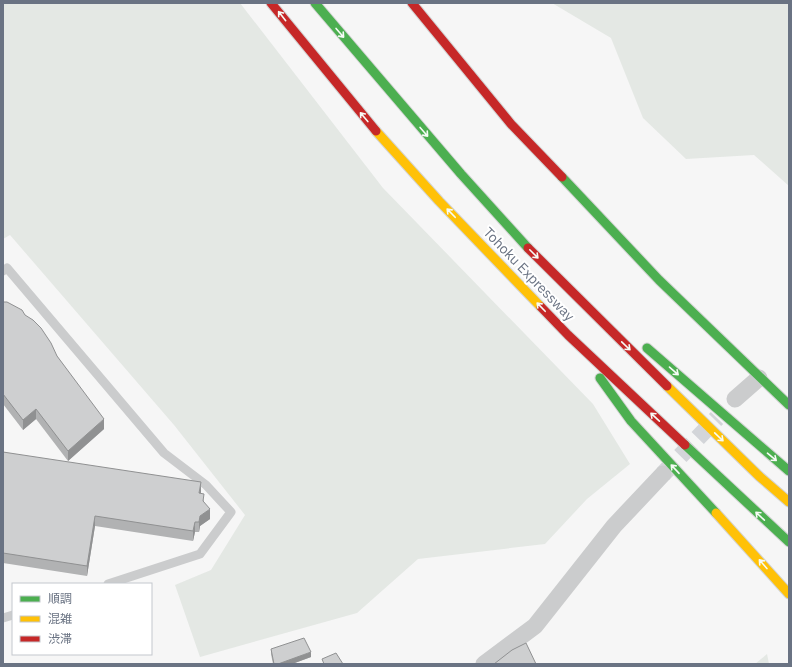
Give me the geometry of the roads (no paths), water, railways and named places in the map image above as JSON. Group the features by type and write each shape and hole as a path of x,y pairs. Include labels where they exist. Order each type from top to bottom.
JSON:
{"main road":[{"name":"Tohoku Expressway","path":"271,3 365,118 439,201 568,335 789,542"},
{"name":"Tohoku Expressway","path":"315,3 461,174 523,242 597,318 760,476 789,502"},
{"path":"412,3 511,124 659,280 759,378 789,405"},
{"path":"461,174 564,271"},
{"path":"568,335 631,421 789,594"},
{"path":"640,341 789,471"}],"street":[{"path":"736,399 759,378"},
{"path":"484,664 535,626 614,526 663,474"}],"lane":[{"path":"3,271 7,268 164,453 206,485 231,512 200,554 111,583"}],"tunnel":[{"path":"663,474 717,418"}]}
